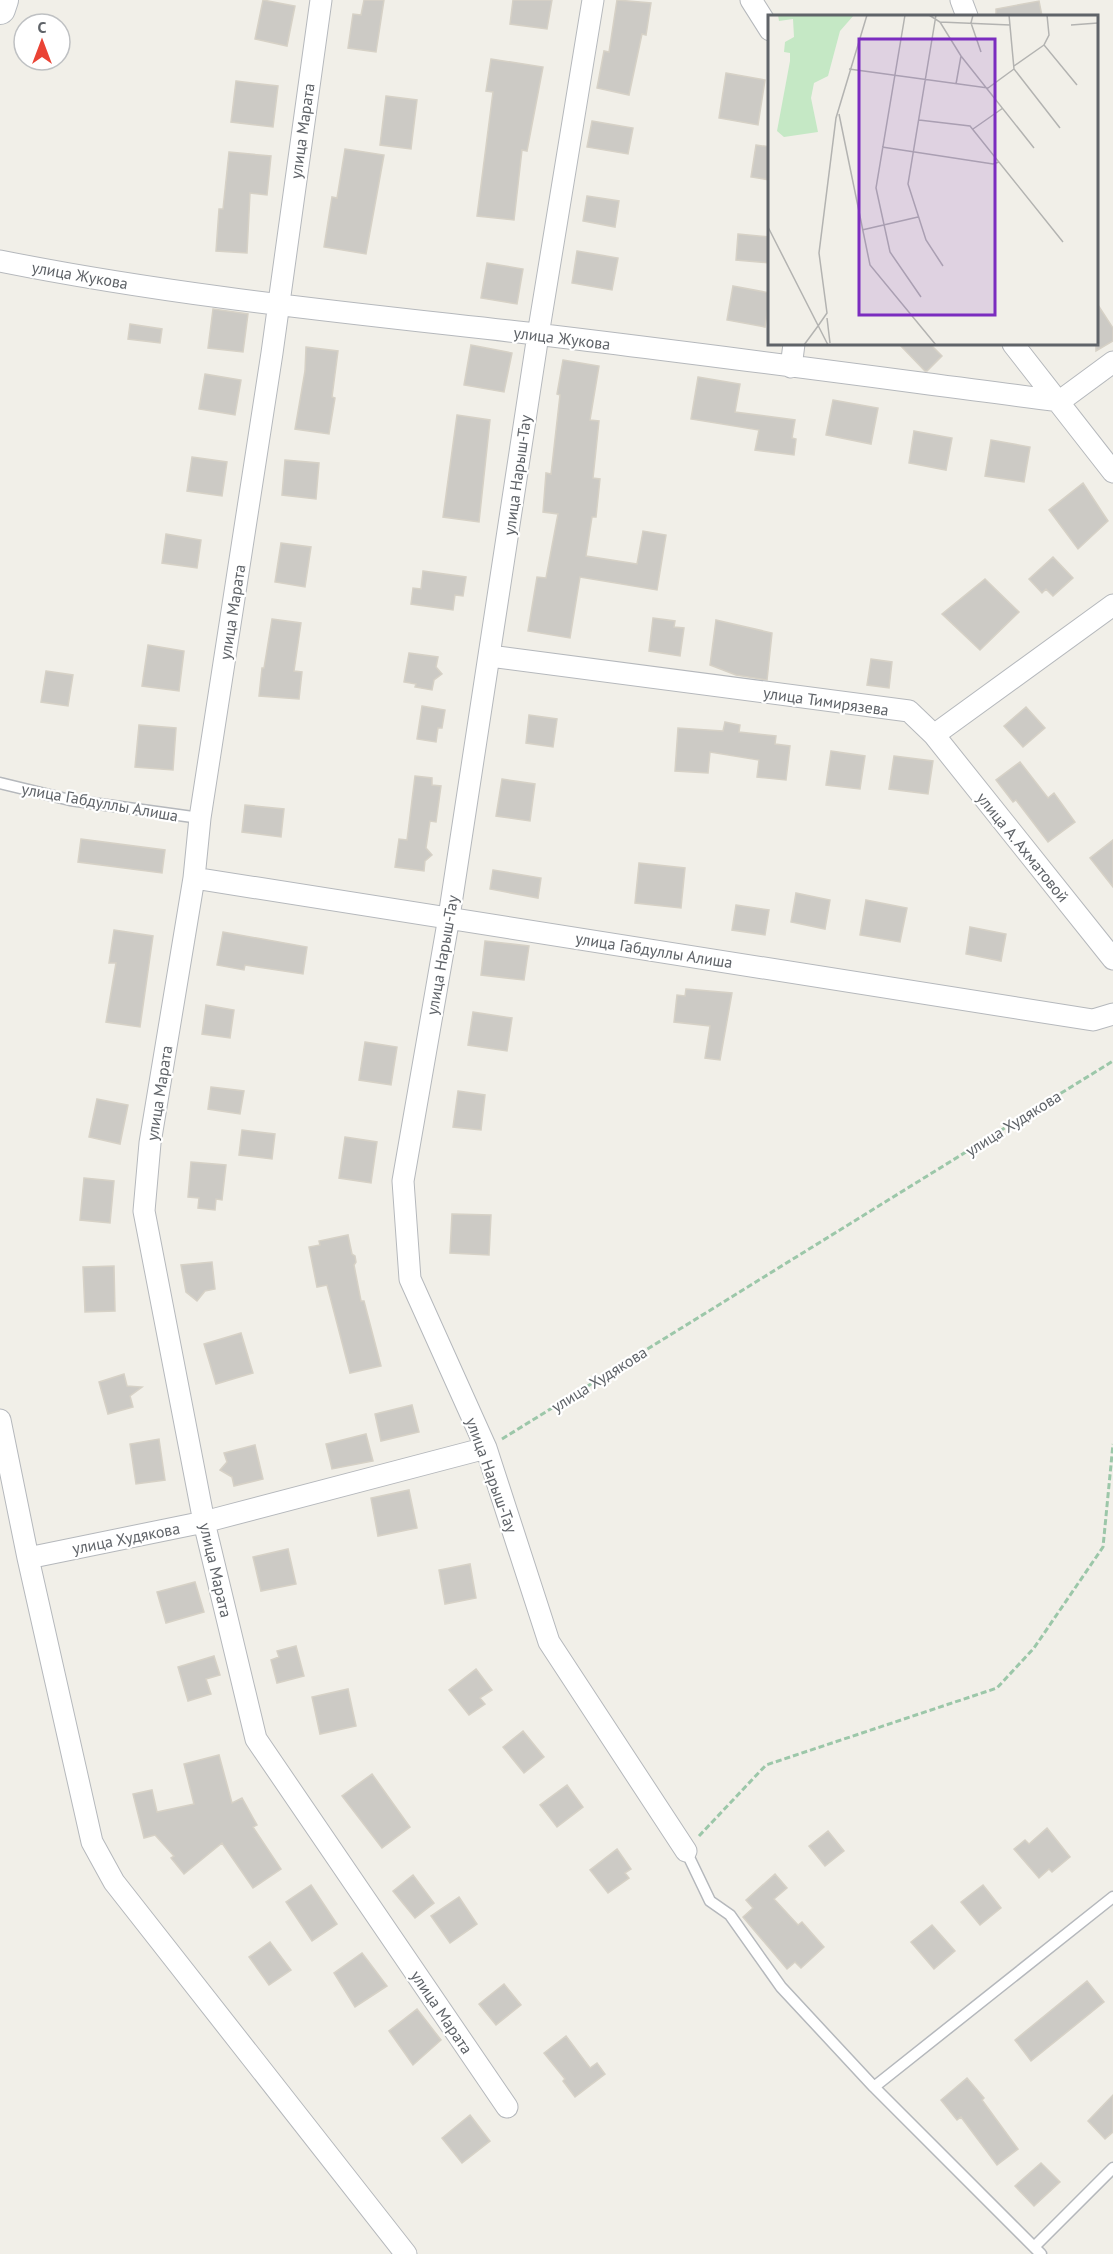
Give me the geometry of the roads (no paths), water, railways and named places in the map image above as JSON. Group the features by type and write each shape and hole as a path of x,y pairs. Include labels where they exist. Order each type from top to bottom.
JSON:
{"main road":[{"path":"0,9 3,0"}],"street":[{"name":"улица Марата","path":"321,0 279,304 200,818 194,878 150,1143 144,1211 204,1522 256,1739 507,2107"},
{"name":"улица Нарыш-Тау","path":"593,0 538,335 449,917 403,1181 410,1279 486,1448 549,1642 686,1851"},
{"path":"751,0 768,27"},
{"path":"961,0 967,15"},
{"name":"улица Жукова","path":"0,261 77,276 279,304 1060,401"},
{"path":"791,367 794,345"},
{"path":"1014,345 1060,401 1113,472"},
{"path":"1060,401 1113,362"},
{"path":"934,735 1113,605"},
{"name":"улица Тимирязева","path":"490,656 909,711 934,735"},
{"name":"улица А. Ахматовой","path":"934,735 1113,958"},
{"name":"улица Габдуллы Алиша","path":"194,878 1093,1020 1113,1014"},
{"path":"0,1420 28,1558 92,1842 114,1882 406,2254"},
{"name":"улица Худякова","path":"28,1558 204,1522 486,1448"}],"lane":[{"name":"улица Габдуллы Алиша","path":"0,783 70,800 200,818"},
{"path":"686,1851 710,1901 730,1915 781,1986 874,2087 1037,2250 1113,2168"},
{"path":"874,2087 1113,1897"}]}
